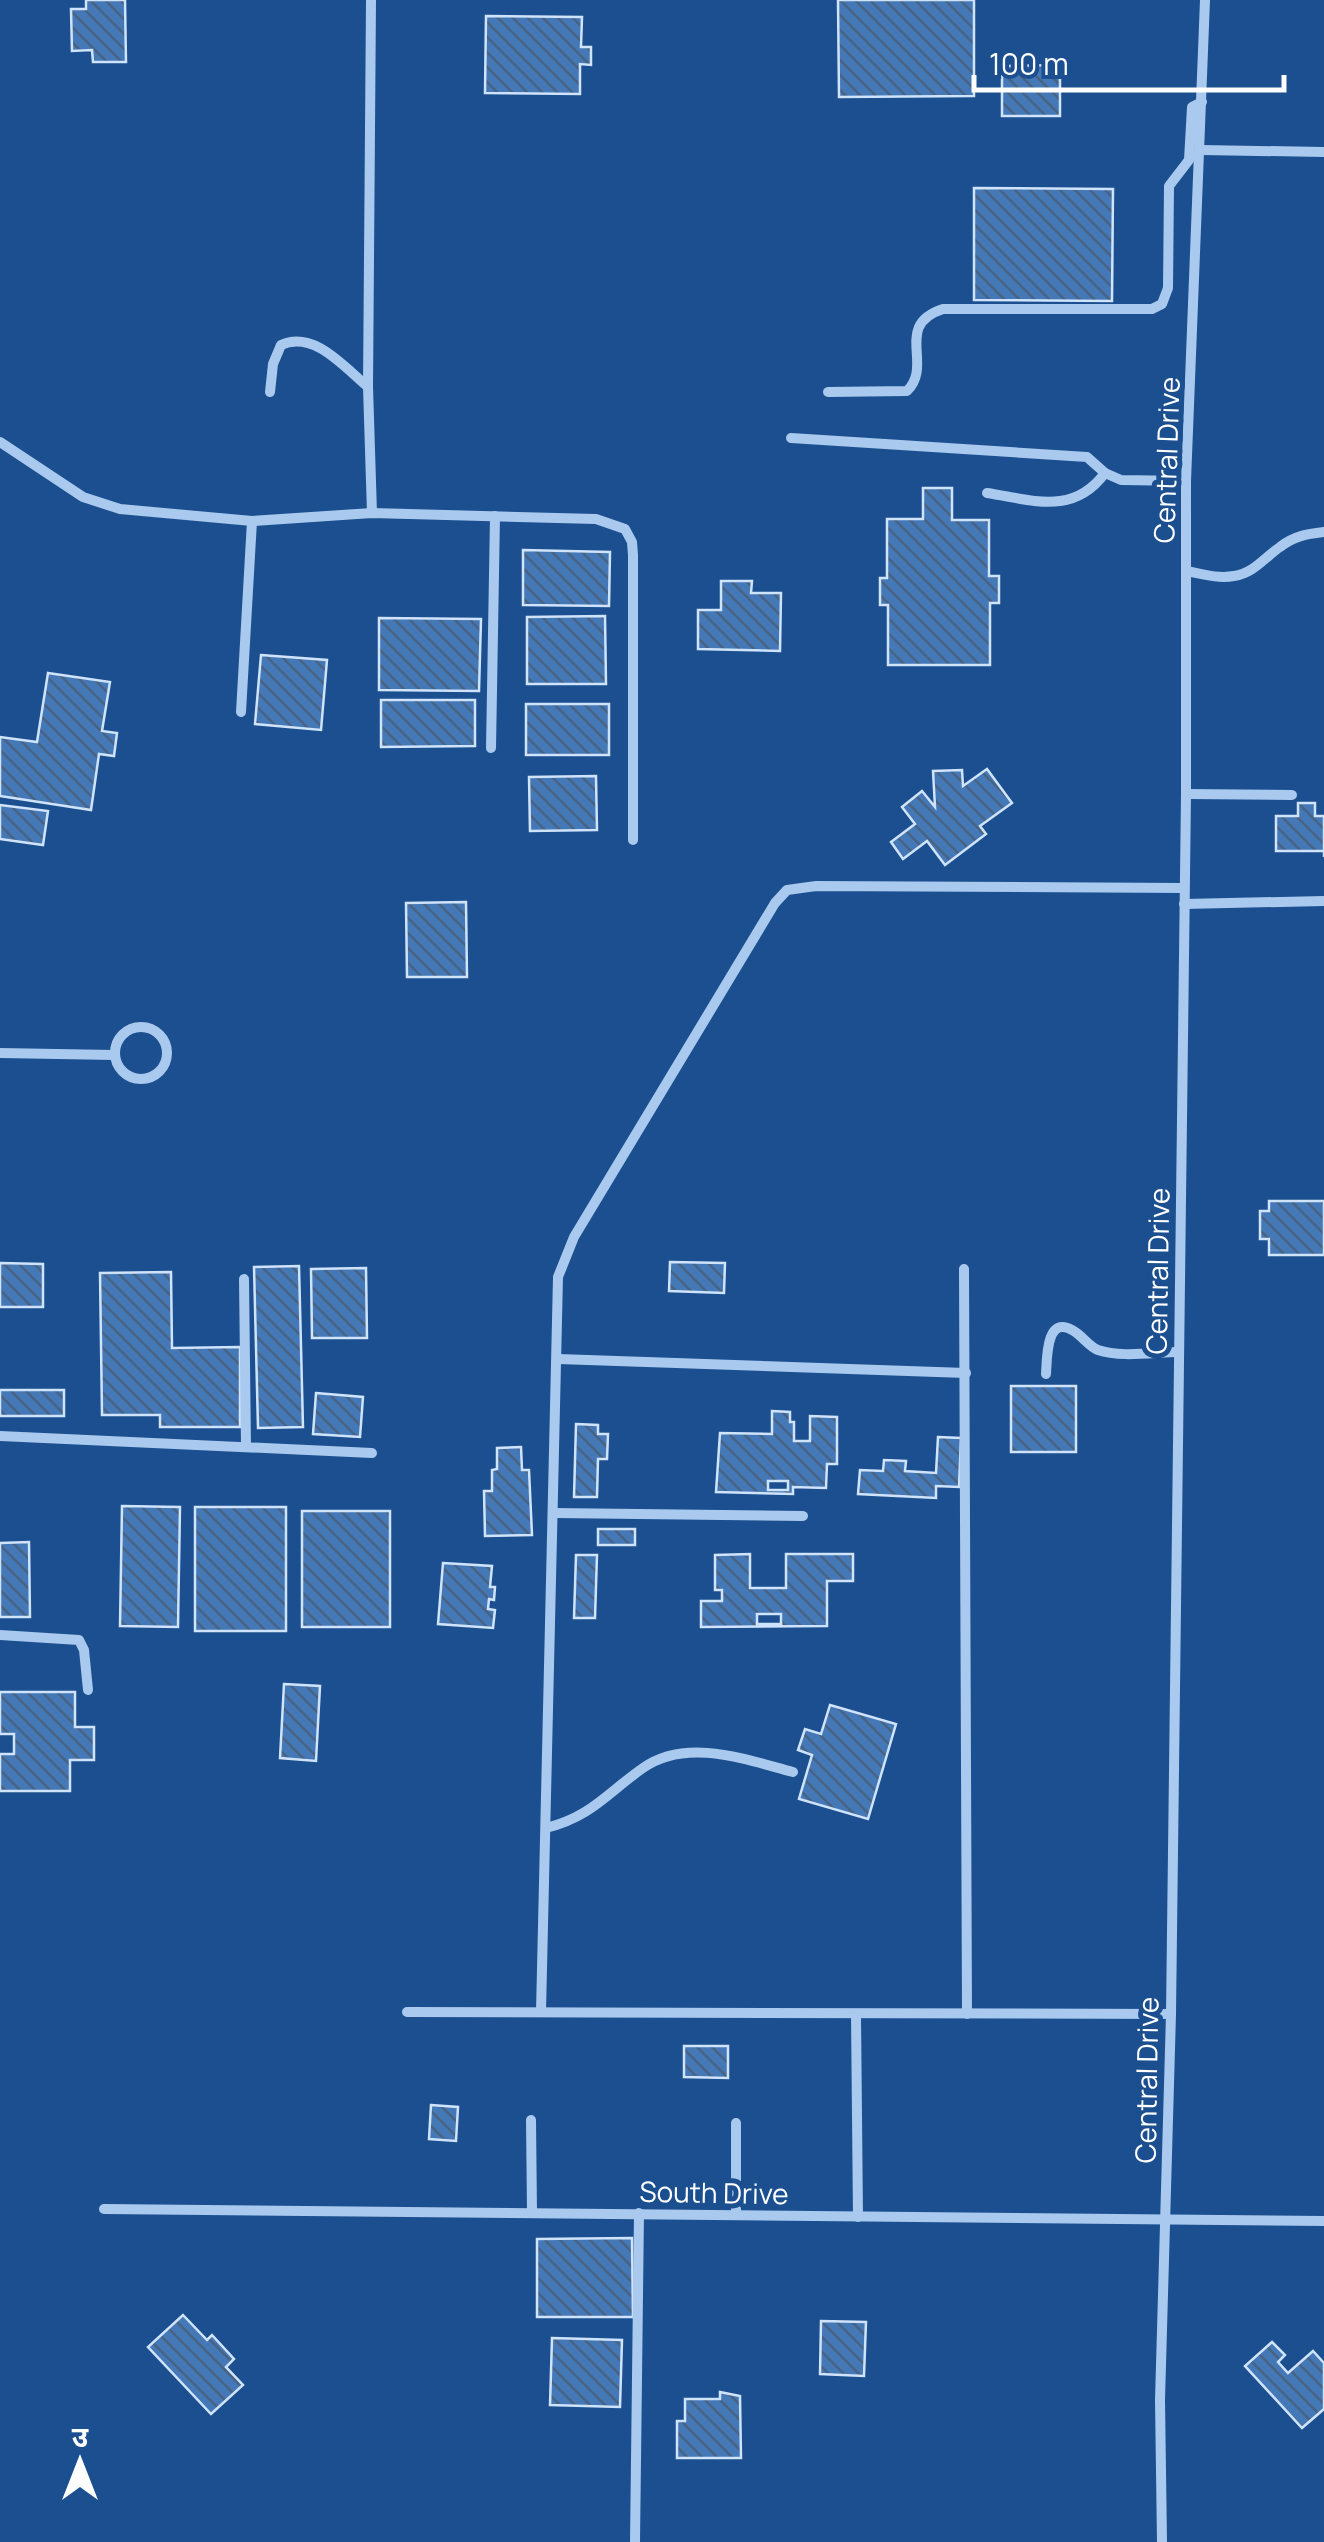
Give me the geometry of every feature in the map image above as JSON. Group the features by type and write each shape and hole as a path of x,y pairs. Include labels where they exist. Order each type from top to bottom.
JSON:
{"street":[{"path":"371,0 368,386 372,513"},
{"name":"Central Drive","path":"1162,2542 1160,2400 1170,2014 1179,1352 1186,482 1204,0"},
{"path":"828,392 907,391 916,380 918,327 922,318 943,309 1152,309 1162,304 1168,288 1169,186 1189,160 1192,108 1202,102"},
{"path":"1201,150 1324,152"},
{"path":"270,392 275,354 281,345 299,340 318,347 368,386"},
{"path":"791,438 1088,457 1105,473 1122,480 1186,482"},
{"path":"0,442 58,482 100,504 252,520 372,513 596,519 614,523 629,534 633,554 633,840"},
{"path":"987,493 1060,503 1083,496 1105,473"},
{"path":"491,748 496,516"},
{"path":"241,712 252,520"},
{"path":"1186,571 1235,576 1255,570 1298,536 1324,532"},
{"path":"1186,794 1292,794"},
{"path":"541,2012 558,1278 562,1261 774,903 787,890 816,886 1184,888"},
{"path":"1184,904 1324,901"},
{"path":"139,1026 155,1030 168,1050 163,1068 139,1079 122,1071 114,1055 118,1038 139,1026"},
{"path":"0,1053 114,1055"},
{"path":"964,1269 967,2014"},
{"path":"244,1278 246,1447"},
{"path":"1046,1374 1050,1337 1054,1330 1063,1327 1070,1328 1098,1350 1179,1352"},
{"path":"558,1359 966,1373"},
{"path":"0,1436 372,1453"},
{"path":"554,1513 802,1516"},
{"path":"0,1636 80,1640 88,1690"},
{"path":"546,1828 586,1814 646,1766 690,1752 729,1755 793,1772"},
{"path":"407,2012 1170,2014"},
{"path":"856,2015 858,2217"},
{"path":"531,2120 532,2212"},
{"path":"736,2123 736,2214"},
{"name":"South Drive","path":"104,2209 1324,2221"},
{"path":"635,2542 639,2214"}],"building":[{"path":"86,0 125,0 126,62 93,62 92,50 72,51 71,9 86,9"},
{"path":"838,0 974,0 974,96 839,97"},
{"path":"486,16 582,17 581,47 591,47 591,65 580,64 580,94 485,93"},
{"path":"1060,65 1060,116 1002,116 1002,66"},
{"path":"974,188 1113,189 1112,301 974,300"},
{"path":"923,488 952,488 952,520 989,520 989,576 999,576 999,603 990,603 990,665 888,665 888,605 880,605 880,578 887,578 887,519 923,519"},
{"path":"523,550 610,552 609,606 523,605"},
{"path":"721,581 752,581 751,593 781,593 780,651 698,649 698,610 721,610"},
{"path":"605,616 606,684 527,684 527,617"},
{"path":"379,618 481,619 479,691 379,690"},
{"path":"261,655 327,660 321,730 255,724"},
{"path":"48,673 110,682 102,731 117,733 114,756 99,754 91,810 0,796 0,737 37,742"},
{"path":"381,700 475,700 475,746 381,747"},
{"path":"526,704 609,704 609,755 526,755"},
{"path":"987,769 1012,803 980,826 986,834 945,865 927,841 903,859 891,842 915,824 902,807 922,791 935,807 933,771 962,770 963,786"},
{"path":"596,776 597,830 530,831 529,777"},
{"path":"1298,803 1315,803 1315,816 1324,816 1324,851 1276,851 1276,816 1298,816"},
{"path":"0,805 48,811 43,845 0,839"},
{"path":"466,902 467,977 407,977 406,903"},
{"path":"1269,1201 1324,1201 1324,1255 1269,1255 1269,1239 1260,1239 1260,1211 1269,1211"},
{"path":"670,1262 725,1263 724,1293 669,1291"},
{"path":"0,1263 43,1264 43,1307 0,1307"},
{"path":"299,1266 303,1427 258,1428 254,1267"},
{"path":"366,1268 367,1338 312,1338 311,1269"},
{"path":"171,1272 172,1348 240,1347 240,1427 160,1427 160,1415 102,1415 100,1273"},
{"path":"1011,1386 1076,1386 1076,1452 1011,1452"},
{"path":"0,1390 64,1390 64,1416 0,1416"},
{"path":"316,1393 363,1397 360,1437 313,1434"},
{"path":"772,1411 790,1412 794,1441 810,1441 810,1416 837,1417 837,1464 827,1464 826,1488 793,1487 793,1494 716,1492 720,1433 772,1434","holes":["768,1481 788,1481 788,1490 768,1490"]},
{"path":"576,1424 598,1425 598,1434 608,1434 607,1459 598,1459 597,1497 574,1497"},
{"path":"938,1437 961,1438 959,1487 936,1486 936,1498 858,1494 860,1470 883,1471 884,1460 906,1461 905,1471 936,1473"},
{"path":"521,1447 522,1470 529,1470 532,1535 485,1536 484,1491 492,1491 497,1448"},
{"path":"122,1506 180,1507 178,1627 120,1626"},
{"path":"195,1507 286,1507 286,1631 195,1631"},
{"path":"302,1511 390,1511 390,1627 302,1627"},
{"path":"598,1529 635,1529 635,1545 598,1545"},
{"path":"29,1542 30,1617 0,1617 0,1543"},
{"path":"750,1554 750,1588 786,1588 786,1554 853,1554 853,1581 827,1581 827,1626 701,1627 701,1601 722,1601 722,1590 715,1590 715,1555","holes":["757,1614 781,1614 781,1624 757,1624"]},
{"path":"576,1555 597,1555 595,1618 574,1618"},
{"path":"443,1563 492,1566 490,1587 495,1587 494,1600 489,1599 488,1609 495,1610 493,1628 438,1624"},
{"path":"284,1684 320,1686 316,1761 280,1758"},
{"path":"0,1692 75,1692 75,1727 94,1727 94,1760 70,1760 70,1791 0,1791 0,1754 14,1754 14,1734 0,1734"},
{"path":"830,1705 896,1724 868,1819 799,1799 812,1755 798,1750 805,1729 821,1734"},
{"path":"684,2046 728,2046 728,2078 684,2077"},
{"path":"431,2105 458,2107 456,2141 429,2139"},
{"path":"632,2238 633,2317 537,2317 537,2239"},
{"path":"183,2315 207,2340 212,2335 234,2359 226,2367 243,2385 211,2414 148,2347"},
{"path":"821,2321 866,2322 864,2376 820,2374"},
{"path":"552,2338 622,2340 620,2407 550,2405"},
{"path":"1272,2342 1285,2355 1278,2362 1288,2373 1313,2351 1324,2363 1324,2409 1302,2428 1245,2366"},
{"path":"720,2392 740,2396 741,2458 677,2458 677,2421 685,2421 685,2399 720,2399"}]}
